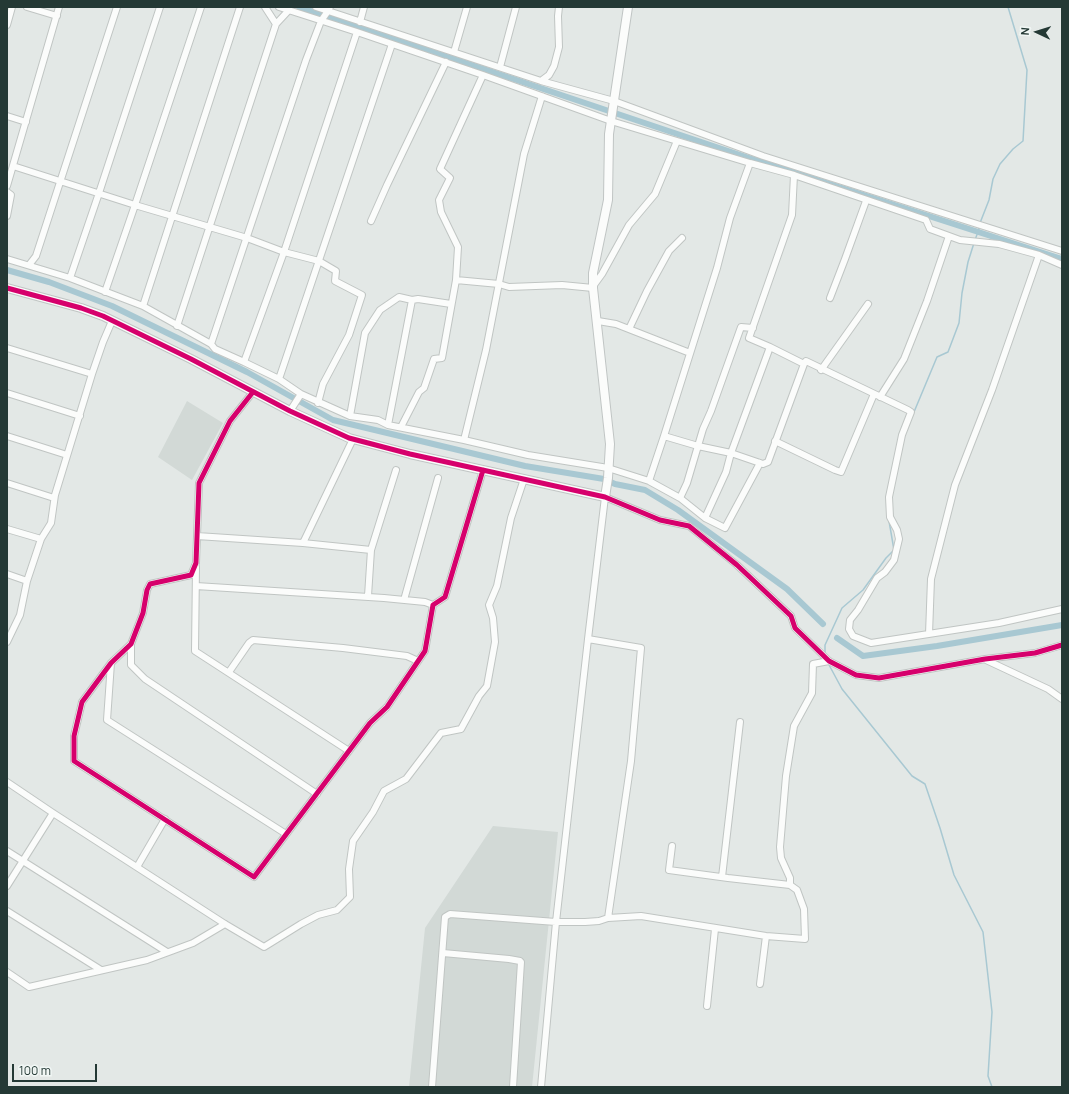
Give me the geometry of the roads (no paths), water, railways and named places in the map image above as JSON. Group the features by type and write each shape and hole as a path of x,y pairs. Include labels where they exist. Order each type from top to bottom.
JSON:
{"street":[{"path":"7,25 12,7"},
{"path":"27,7 57,16"},
{"path":"7,186 59,7"},
{"path":"29,264 36,256 117,7"},
{"path":"70,278 160,7"},
{"path":"105,292 136,205 202,7"},
{"path":"143,306 240,7"},
{"path":"265,7 276,24"},
{"path":"279,7 446,62 611,120 794,175 866,201 926,220 930,229 960,240 999,244 1039,255 1062,265"},
{"path":"316,7 329,9 360,22 614,104 763,156 1062,251"},
{"path":"360,22 364,7"},
{"path":"454,52 467,7"},
{"path":"500,67 516,7"},
{"path":"541,81 549,75 554,66 559,47 559,7"},
{"path":"541,1087 556,922 608,478 610,444 598,321 593,286 593,273 608,200 611,120 628,7"},
{"path":"211,344 306,60 321,20 329,9"},
{"path":"178,326 276,24 289,10"},
{"path":"244,362 284,252 357,32"},
{"path":"279,379 392,44"},
{"path":"371,221 446,62"},
{"path":"401,427 419,392 424,388 434,359 442,358 456,280 458,247 441,212 440,200 450,178 440,170 483,75"},
{"path":"464,440 486,350 524,154 542,96"},
{"path":"7,116 26,122"},
{"path":"593,286 602,274 630,225 655,194 677,141"},
{"path":"649,481 717,268 730,218 750,163"},
{"path":"13,166 247,238 284,252 319,261 336,271 335,281 362,295 349,335 323,384 318,403"},
{"path":"794,175 792,215 754,328 749,338 804,364 806,362 911,412 902,435 889,497 890,518 897,530 899,539 894,560 885,572 877,578 858,610 850,620 849,629 853,636 871,643 999,623 1062,609"},
{"path":"7,192 11,195 7,216"},
{"path":"830,298 866,201"},
{"path":"880,397 904,359 927,301 949,236"},
{"path":"629,329 669,250 682,238"},
{"path":"929,634 931,579 955,485 992,390 1039,255"},
{"path":"7,259 29,264 70,278 143,306 211,344 215,349 279,379 301,394 318,403 350,416 378,420 388,425 464,440 528,455 608,468 649,481 680,498 705,518 726,528 760,463"},
{"path":"456,280 499,284 509,287 562,285 593,286"},
{"path":"7,288 81,308 112,321 290,411 353,439 410,454 524,479 605,494 660,520 689,526 737,565 791,616 795,628 829,661 856,675 879,678 985,659 1035,653 1062,645"},
{"path":"350,416 365,333 380,310 400,297 412,300 418,299 451,304"},
{"path":"388,425 412,300"},
{"path":"821,370 868,304"},
{"path":"7,642 20,615 27,581 41,539 51,523 54,498 92,374 112,321"},
{"path":"598,321 616,324 690,353"},
{"path":"680,498 687,483 703,429 711,411 741,327 754,328"},
{"path":"705,518 726,472 731,453 770,347"},
{"path":"7,348 92,374"},
{"path":"664,436 698,446 731,453 763,464 768,462 804,364"},
{"path":"253,392 230,421 199,483 195,650 349,751"},
{"path":"7,393 80,416"},
{"path":"290,411 301,394"},
{"path":"775,441 841,472 874,394"},
{"path":"7,436 67,456"},
{"path":"303,543 353,439"},
{"path":"368,596 371,550 396,470"},
{"path":"196,586 368,596 433,605 445,597 483,470"},
{"path":"404,600 438,478"},
{"path":"7,782 225,924 264,947 318,915 337,910 350,897 349,869 353,841 373,812 384,791 406,779 441,733 461,729 479,696 487,686 495,642 493,618 489,605 497,586 511,518 524,479"},
{"path":"7,483 54,498"},
{"path":"7,528 41,539"},
{"path":"197,536 303,543 371,550"},
{"path":"196,563 191,575 150,584 147,590 143,613 131,644 131,665 145,679 317,794"},
{"path":"7,574 27,581"},
{"path":"131,644 111,663 82,702 74,736 74,761 254,876 370,723 387,707 425,651 433,605"},
{"path":"588,639 641,648 631,761 608,918"},
{"path":"229,672 249,643 253,640 343,648 407,656 418,661"},
{"path":"985,659 1048,689 1062,699"},
{"path":"790,885 790,878 781,858 780,847 786,776 794,726 812,693 813,664 829,661"},
{"path":"111,663 107,720 286,834"},
{"path":"722,877 740,722"},
{"path":"7,886 53,813"},
{"path":"138,868 165,819"},
{"path":"432,1087 445,917 450,914 556,922 585,922 599,921 608,918 641,916 715,929 732,930 766,936 804,939 804,909 797,890 790,885 669,870 672,846"},
{"path":"7,851 167,952"},
{"path":"7,911 101,970"},
{"path":"7,972 29,987 147,960 193,943 225,924"},
{"path":"707,1006 715,929"},
{"path":"760,984 766,936"},
{"path":"443,953 508,959 521,962 513,1087"}],"waterway":[{"path":"299,7 743,156 1062,259"},
{"path":"980,223 989,200 993,179 1000,164 1013,149 1023,141 1027,70 1008,7"},
{"path":"975,240 979,229 978,226"},
{"path":"914,412 937,357 948,352 959,323 962,293 968,262 974,243"},
{"path":"7,270 49,282 112,306 247,372 333,420 525,466 604,479 615,484 645,490 678,510 787,589 823,624"},
{"path":"825,655 825,645 842,608 863,590 886,558 894,550 889,521"},
{"path":"837,638 863,656 937,646 1062,625"},
{"path":"828,663 842,689 912,776 925,784 954,875 983,932 992,1012 988,1076 992,1087"}]}
